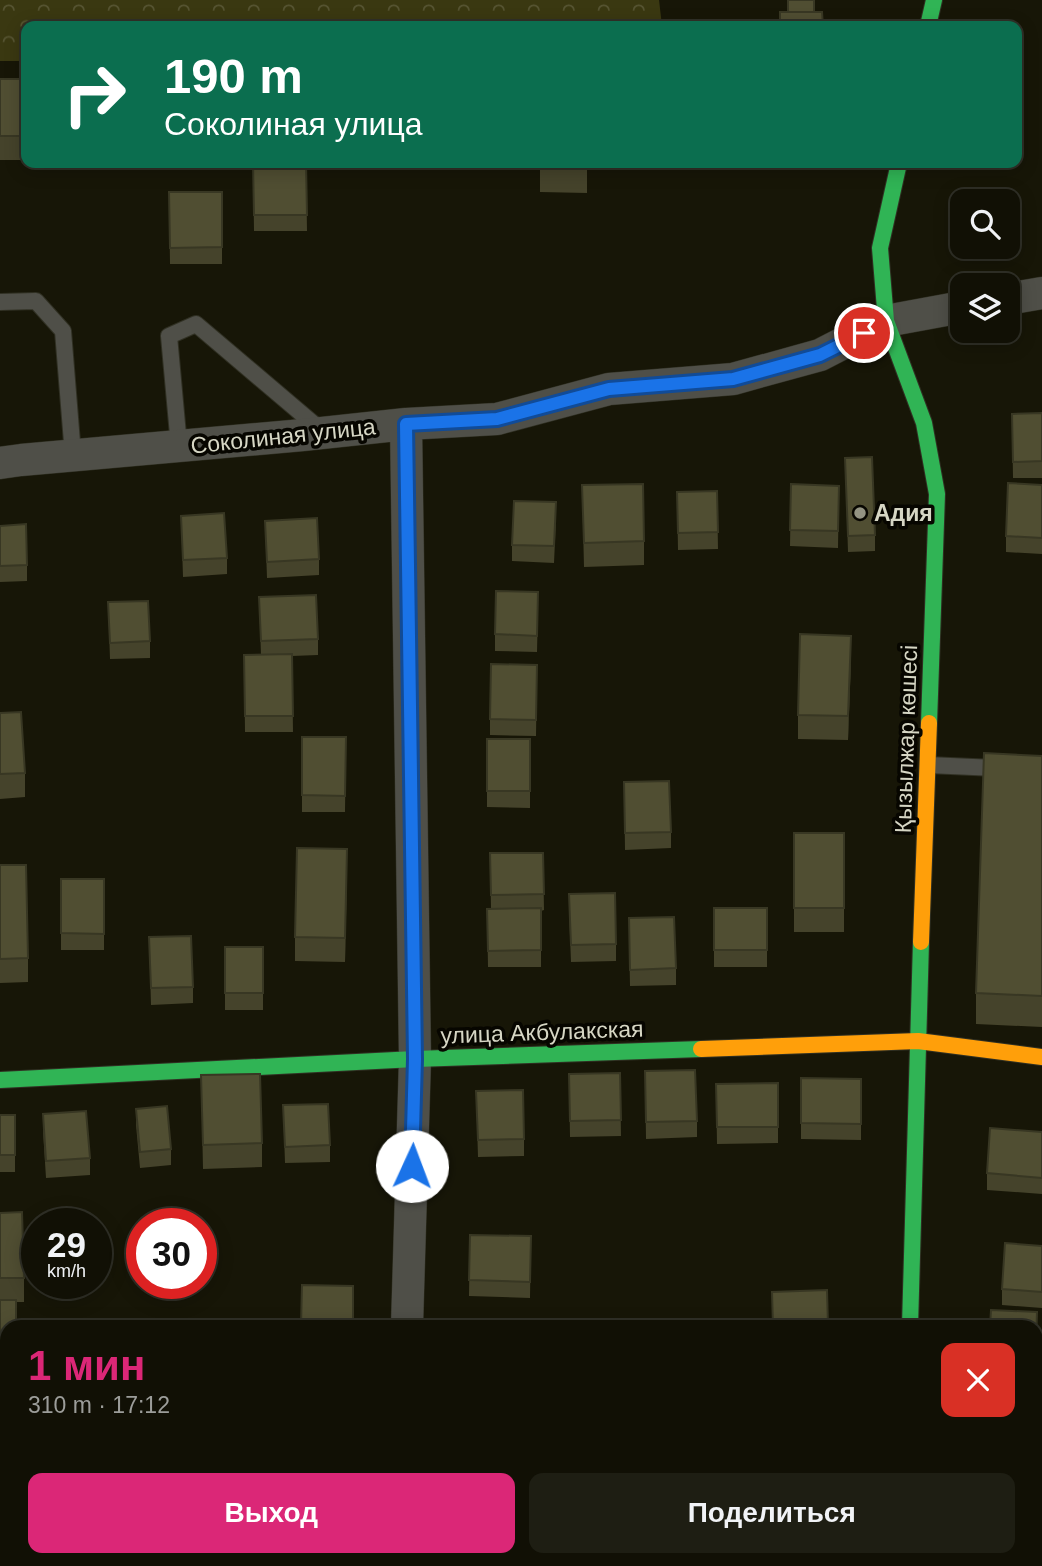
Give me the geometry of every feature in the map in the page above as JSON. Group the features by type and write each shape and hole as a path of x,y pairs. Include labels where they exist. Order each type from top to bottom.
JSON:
{"street":[{"path":"929,21 934,0"},
{"name":"Қызылжар көшесі","path":"898,168 880,248 886,321 924,424 937,494 910,1320"},
{"path":"1020,297 1042,293"},
{"name":"Соколиная улица","path":"0,463 406,424 497,419 609,389 733,379 820,355 886,321 950,309"},
{"path":"406,424 415,1059 407,1320"},
{"name":"улица Акбулакская","path":"0,1080 415,1059 918,1041 1042,1057"}],"lane":[{"path":"0,302 36,301 64,331 74,455"},
{"path":"179,446 169,336 196,324 324,433"},
{"path":"928,765 1042,770"}],"green space":[{"path":"0,0 659,0 661,21 21,21 21,61 0,61"}],"building":[{"path":"788,0 814,0 814,12 788,12"},
{"path":"780,12 822,12 823,21 780,21"},
{"path":"0,79 21,79 21,136 0,136"},
{"path":"253,168 306,168 307,215 254,215"},
{"path":"169,192 222,192 222,247 170,248"},
{"path":"1042,413 1042,461 1013,462 1012,414"},
{"name":"Адия","path":"872,457 875,535 848,536 845,458"},
{"path":"1008,483 1042,485 1042,538 1006,536"},
{"path":"643,484 644,541 584,543 582,485"},
{"path":"791,484 839,486 838,531 790,530"},
{"path":"717,491 718,532 678,533 677,492"},
{"path":"514,501 556,502 554,546 512,545"},
{"path":"224,513 227,558 183,560 181,516"},
{"path":"317,518 319,559 267,562 265,521"},
{"path":"26,524 27,565 0,566 0,526"},
{"path":"496,591 538,592 537,636 495,634"},
{"path":"316,595 318,639 261,641 259,597"},
{"path":"148,601 150,641 110,643 108,602"},
{"path":"800,634 851,636 848,716 798,715"},
{"path":"292,654 293,716 245,716 244,655"},
{"path":"491,664 537,665 536,720 490,719"},
{"path":"21,712 25,773 0,774 0,713"},
{"path":"302,737 346,737 345,796 302,795"},
{"path":"487,739 530,739 530,791 487,791"},
{"path":"984,753 1042,756 1042,996 976,993"},
{"path":"669,781 671,832 625,833 624,782"},
{"path":"794,833 844,833 844,908 794,908"},
{"path":"297,848 347,849 345,938 295,937"},
{"path":"490,853 543,853 544,894 491,895"},
{"path":"0,865 26,865 28,958 0,959"},
{"path":"61,879 104,879 104,934 61,933"},
{"path":"615,893 616,944 571,945 569,894"},
{"path":"541,908 541,950 488,951 487,909"},
{"path":"714,908 767,908 767,950 714,950"},
{"path":"674,917 676,968 630,970 629,918"},
{"path":"191,936 193,987 151,988 149,937"},
{"path":"225,947 263,947 263,993 225,993"},
{"path":"695,1070 697,1121 646,1122 645,1071"},
{"path":"620,1073 621,1120 570,1121 569,1074"},
{"path":"260,1074 262,1143 203,1145 201,1075"},
{"path":"801,1078 861,1079 861,1124 801,1123"},
{"path":"778,1083 778,1127 717,1127 716,1084"},
{"path":"523,1090 524,1139 478,1140 476,1091"},
{"path":"328,1104 330,1145 285,1147 283,1105"},
{"path":"167,1106 171,1149 140,1152 136,1109"},
{"path":"86,1111 90,1158 46,1161 43,1114"},
{"path":"0,1115 15,1115 15,1155 0,1155"},
{"path":"990,1128 1042,1132 1042,1178 987,1173"},
{"path":"21,1212 21,1278 0,1278 0,1213"},
{"path":"470,1235 531,1236 530,1282 469,1280"},
{"path":"1005,1243 1042,1246 1042,1292 1002,1289"},
{"path":"302,1285 353,1286 353,1320 301,1320"},
{"path":"827,1290 828,1320 773,1320 772,1292"},
{"path":"0,1300 16,1300 16,1320 0,1320"},
{"path":"991,1310 1037,1312 1037,1320 990,1320"}],"traffic: fast":[{"path":"929,21 934,0"},
{"path":"898,168 880,248 886,321 924,423 937,494 929,723"},
{"path":"910,1320 921,942"},
{"path":"0,1080 415,1059 701,1049"}],"traffic: slow":[{"path":"921,942 929,723"},
{"path":"701,1049 918,1041 1042,1057"}],"place":[{"name":"Адия","path":"860,513"}],"route":[{"path":"412,1166 415,1059 406,424 497,419 609,389 733,379 820,355 864,333"}]}
